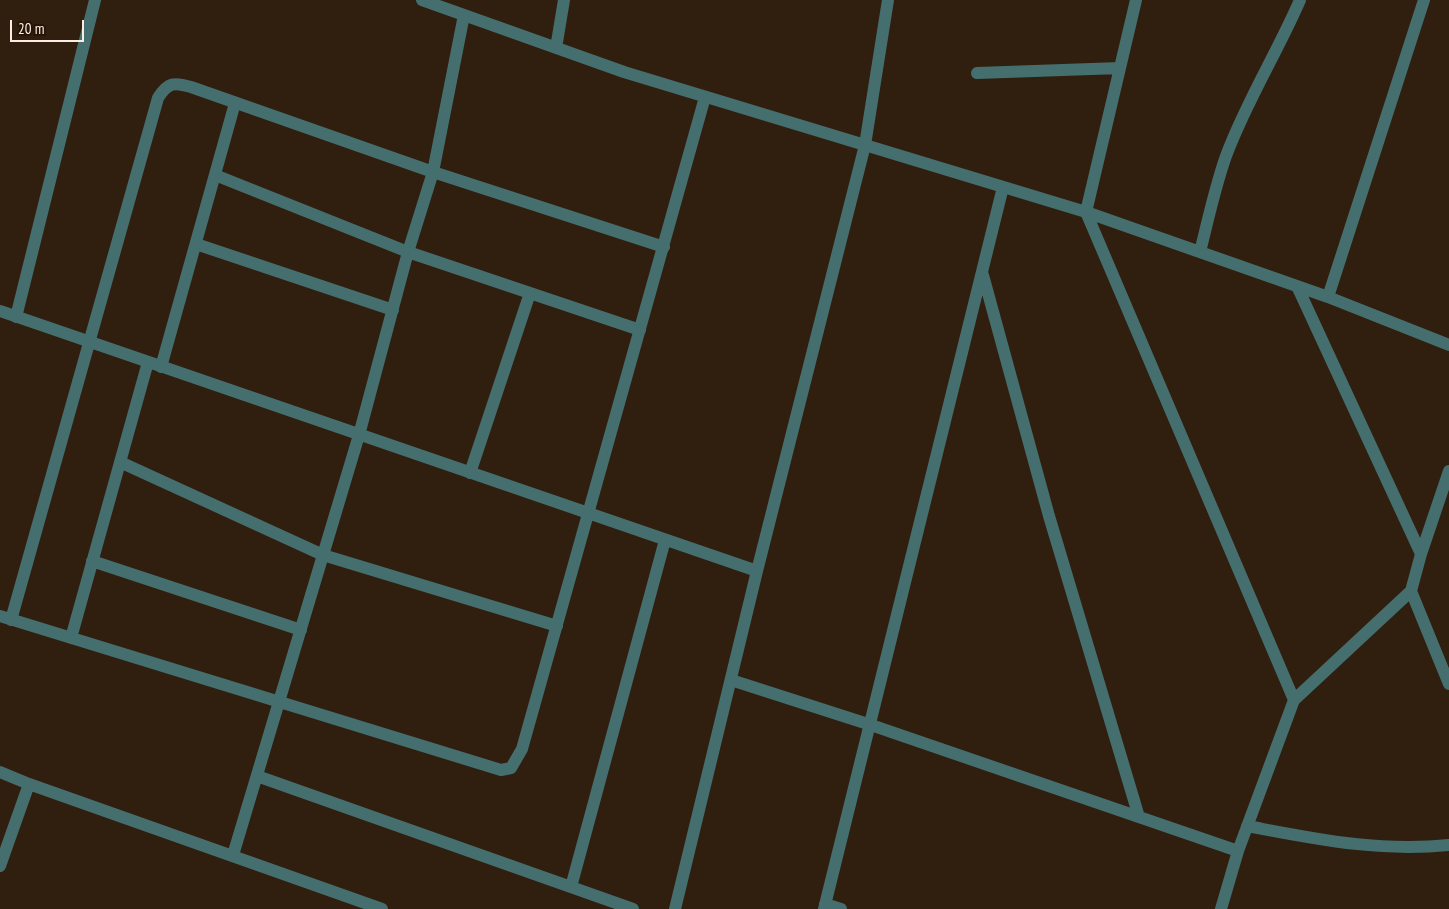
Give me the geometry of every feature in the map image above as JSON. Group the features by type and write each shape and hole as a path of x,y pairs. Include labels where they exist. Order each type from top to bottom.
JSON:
{"street":[{"path":"16,317 95,0"},
{"path":"422,0 624,72 1086,212 1328,297 1449,345"},
{"path":"556,48 564,0"},
{"path":"675,909 757,571 865,146 888,0"},
{"path":"1136,0 1086,212 1294,700"},
{"path":"1200,252 1226,157 1249,103 1288,28 1300,0"},
{"path":"1328,297 1424,0"},
{"path":"233,855 359,435 408,252 433,172 464,15"},
{"path":"977,73 1120,68"},
{"path":"664,247 433,172 177,83 165,87 158,98 88,342 5,618 501,770 511,768 522,749 664,247 705,97"},
{"path":"161,367 235,103"},
{"path":"215,175 408,252 640,330"},
{"path":"841,909 825,906 1003,187"},
{"path":"196,244 393,310"},
{"path":"982,273 1049,516 1139,817"},
{"path":"1297,286 1421,554"},
{"path":"470,473 530,293"},
{"path":"0,311 757,571"},
{"path":"71,638 148,362"},
{"path":"120,462 323,555 557,626"},
{"path":"1221,909 1238,851 1294,700 1411,591 1421,554 1449,471"},
{"path":"571,887 665,540"},
{"path":"92,561 301,630"},
{"path":"1411,591 1449,684"},
{"path":"731,680 871,725 1238,851"},
{"path":"0,772 29,784 382,909"},
{"path":"257,776 633,909"},
{"path":"0,866 29,784"},
{"path":"1247,826 1339,843 1386,848 1449,845"}]}
